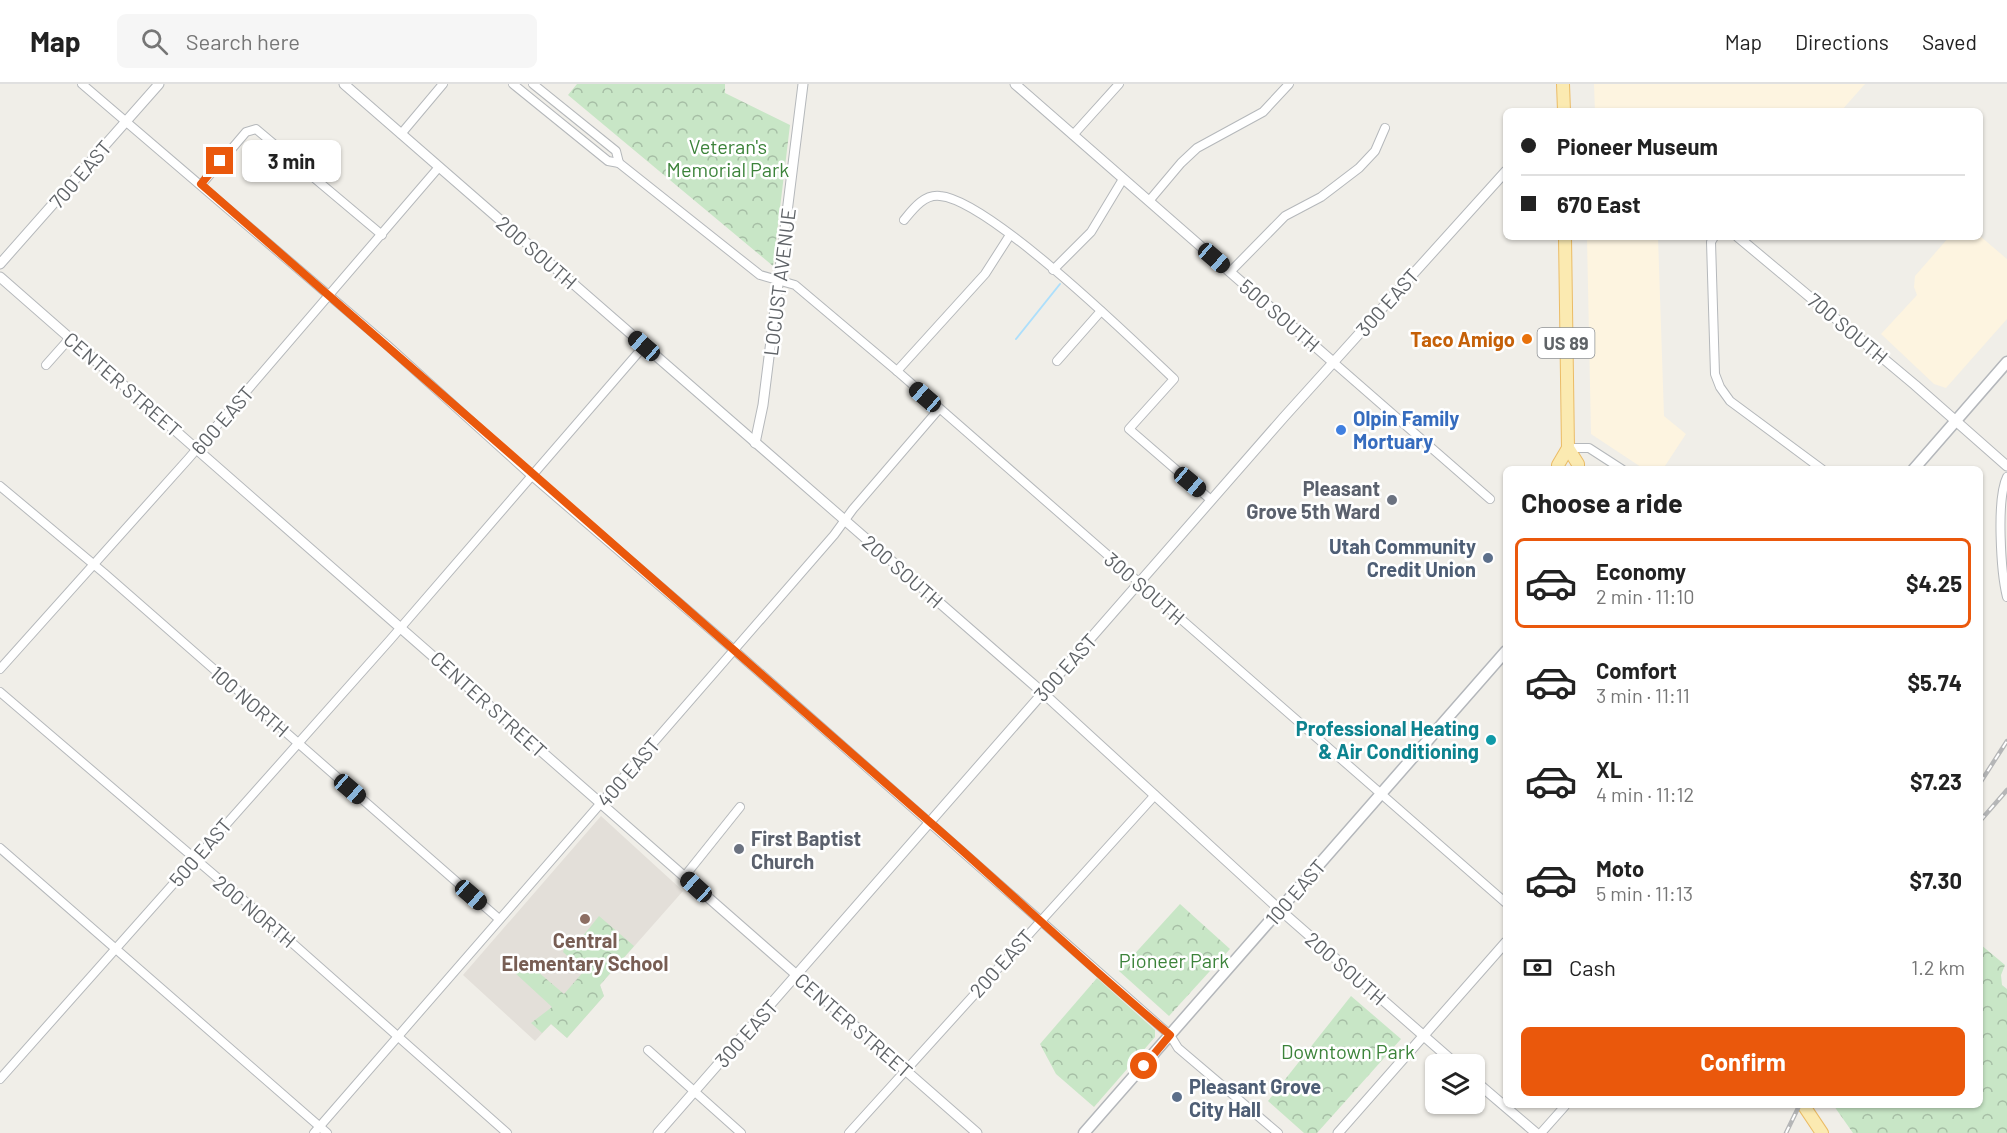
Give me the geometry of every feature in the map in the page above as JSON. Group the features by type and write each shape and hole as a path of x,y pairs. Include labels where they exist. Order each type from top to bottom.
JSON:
{"main road":[{"path":"1563,84 1564,108"},
{"name":"US 89","path":"1560,466 1568,448 1565,240"},
{"path":"1917,466 2007,363"},
{"name":"US 89","path":"1568,448 1578,466"},
{"name":"100 EAST","path":"1084,1133 1503,654"},
{"path":"1805,1108 1822,1133"}],"street":[{"path":"82,84 330,295 532,476 1041,920 1170,1035 1178,1048 1278,1133"},
{"name":"700 EAST","path":"0,264 159,84"},
{"name":"200 SOUTH","path":"344,84 1042,692 1279,909 1444,1054"},
{"path":"401,134 443,84"},
{"path":"513,84 608,161 619,163 616,151 533,84"},
{"name":"LOCUST AVENUE","path":"755,443 779,281 803,84"},
{"name":"500 SOUTH","path":"1015,84 1490,499"},
{"path":"1073,135 1119,84"},
{"path":"1149,201 1197,148 1263,112 1289,84"},
{"path":"1230,272 1285,216 1321,197 1359,168 1375,151 1385,128"},
{"path":"201,184 248,130 261,130 382,235"},
{"name":"300 SOUTH","path":"619,163 724,249 759,274 795,285 897,371 1503,900"},
{"name":"600 EAST","path":"0,669 197,449 439,168"},
{"name":"300 EAST","path":"658,1133 1211,500 1503,174"},
{"path":"1053,270 1091,232 1123,178"},
{"path":"904,220 918,203 937,195 957,198 1010,235 1101,311 1174,379 1129,429 1211,500"},
{"path":"897,371 985,274 1010,235"},
{"path":"1712,240 1715,374 1720,387 1730,401 1818,466"},
{"name":"700 SOUTH","path":"1742,240 2007,466"},
{"name":"CENTER STREET","path":"0,277 977,1133"},
{"path":"1057,361 1101,311"},
{"path":"46,365 69,338"},
{"name":"500 EAST","path":"0,1079 401,627 644,346"},
{"name":"400 EAST","path":"317,1130 734,650 939,409"},
{"path":"1568,448 1589,448 1617,466"},
{"path":"2007,477 2001,507 2003,580 2007,597"},
{"name":"100 NORTH","path":"0,486 94,565 499,919"},
{"name":"200 NORTH","path":"0,692 255,910 507,1133"},
{"name":"200 EAST","path":"849,1133 1155,795"},
{"path":"684,877 740,807"},
{"path":"0,848 317,1130 327,1133"},
{"path":"1338,1133 1503,945"},
{"path":"648,1050 741,1133"},
{"path":"1485,1089 1503,1105"},
{"path":"1507,1108 1536,1133"},
{"path":"1541,1133 1562,1108"}],"shaded area":[{"path":"1594,84 1865,84 1844,108 1595,108"},
{"path":"1983,239 2007,259 2007,319 1946,388 1934,384 1881,334 1917,295 1914,287 1915,276 1946,240"},
{"path":"1587,240 1658,240 1664,416 1686,434 1665,466 1639,466 1591,434"},
{"name":"Central Elementary School","path":"601,816 683,891 600,985 604,996 567,1038 551,1024 535,1041 463,975"}],"green space":[{"name":"Veteran's Memorial Park","path":"577,84 725,84 725,93 790,125 773,266 568,95"},
{"name":"Pioneer Park","path":"1180,904 1230,949 1169,1016 1119,971"},
{"path":"599,916 634,946 600,985 604,996 567,1038 551,1024 542,1033 531,1023 552,1007 514,972 524,960 564,994 584,971 563,952 569,935 578,942"},
{"path":"1983,947 2005,965 2001,975 2002,985 2007,989 2007,1133 1853,1133 1835,1108 1983,1108"},
{"name":"Pioneer Park","path":"1097,978 1155,1030 1155,1037 1094,1107 1056,1074 1040,1044"},
{"name":"Downtown Park","path":"1351,996 1401,1039 1317,1133 1304,1133 1268,1101"}],"waterway":[{"path":"1016,339 1060,284"}],"railway":[{"path":"1983,778 2007,741"},
{"path":"1983,818 2007,790"},
{"path":"1786,1133 1798,1108"}],"place":[{"name":"Taco Amigo","path":"1527,339"},
{"name":"Olpin Family Mortuary","path":"1341,430"},
{"name":"Pleasant Grove 5th Ward","path":"1392,500"},
{"name":"Utah Community Credit Union","path":"1488,558"},
{"name":"Professional Heating & Air Conditioning","path":"1491,740"},
{"name":"First Baptist Church","path":"739,849"},
{"name":"Central Elementary School","path":"585,919"},
{"name":"Pleasant Grove City Hall","path":"1177,1097"}],"route":[{"path":"220,161 201,184 1170,1035 1144,1066"}]}
